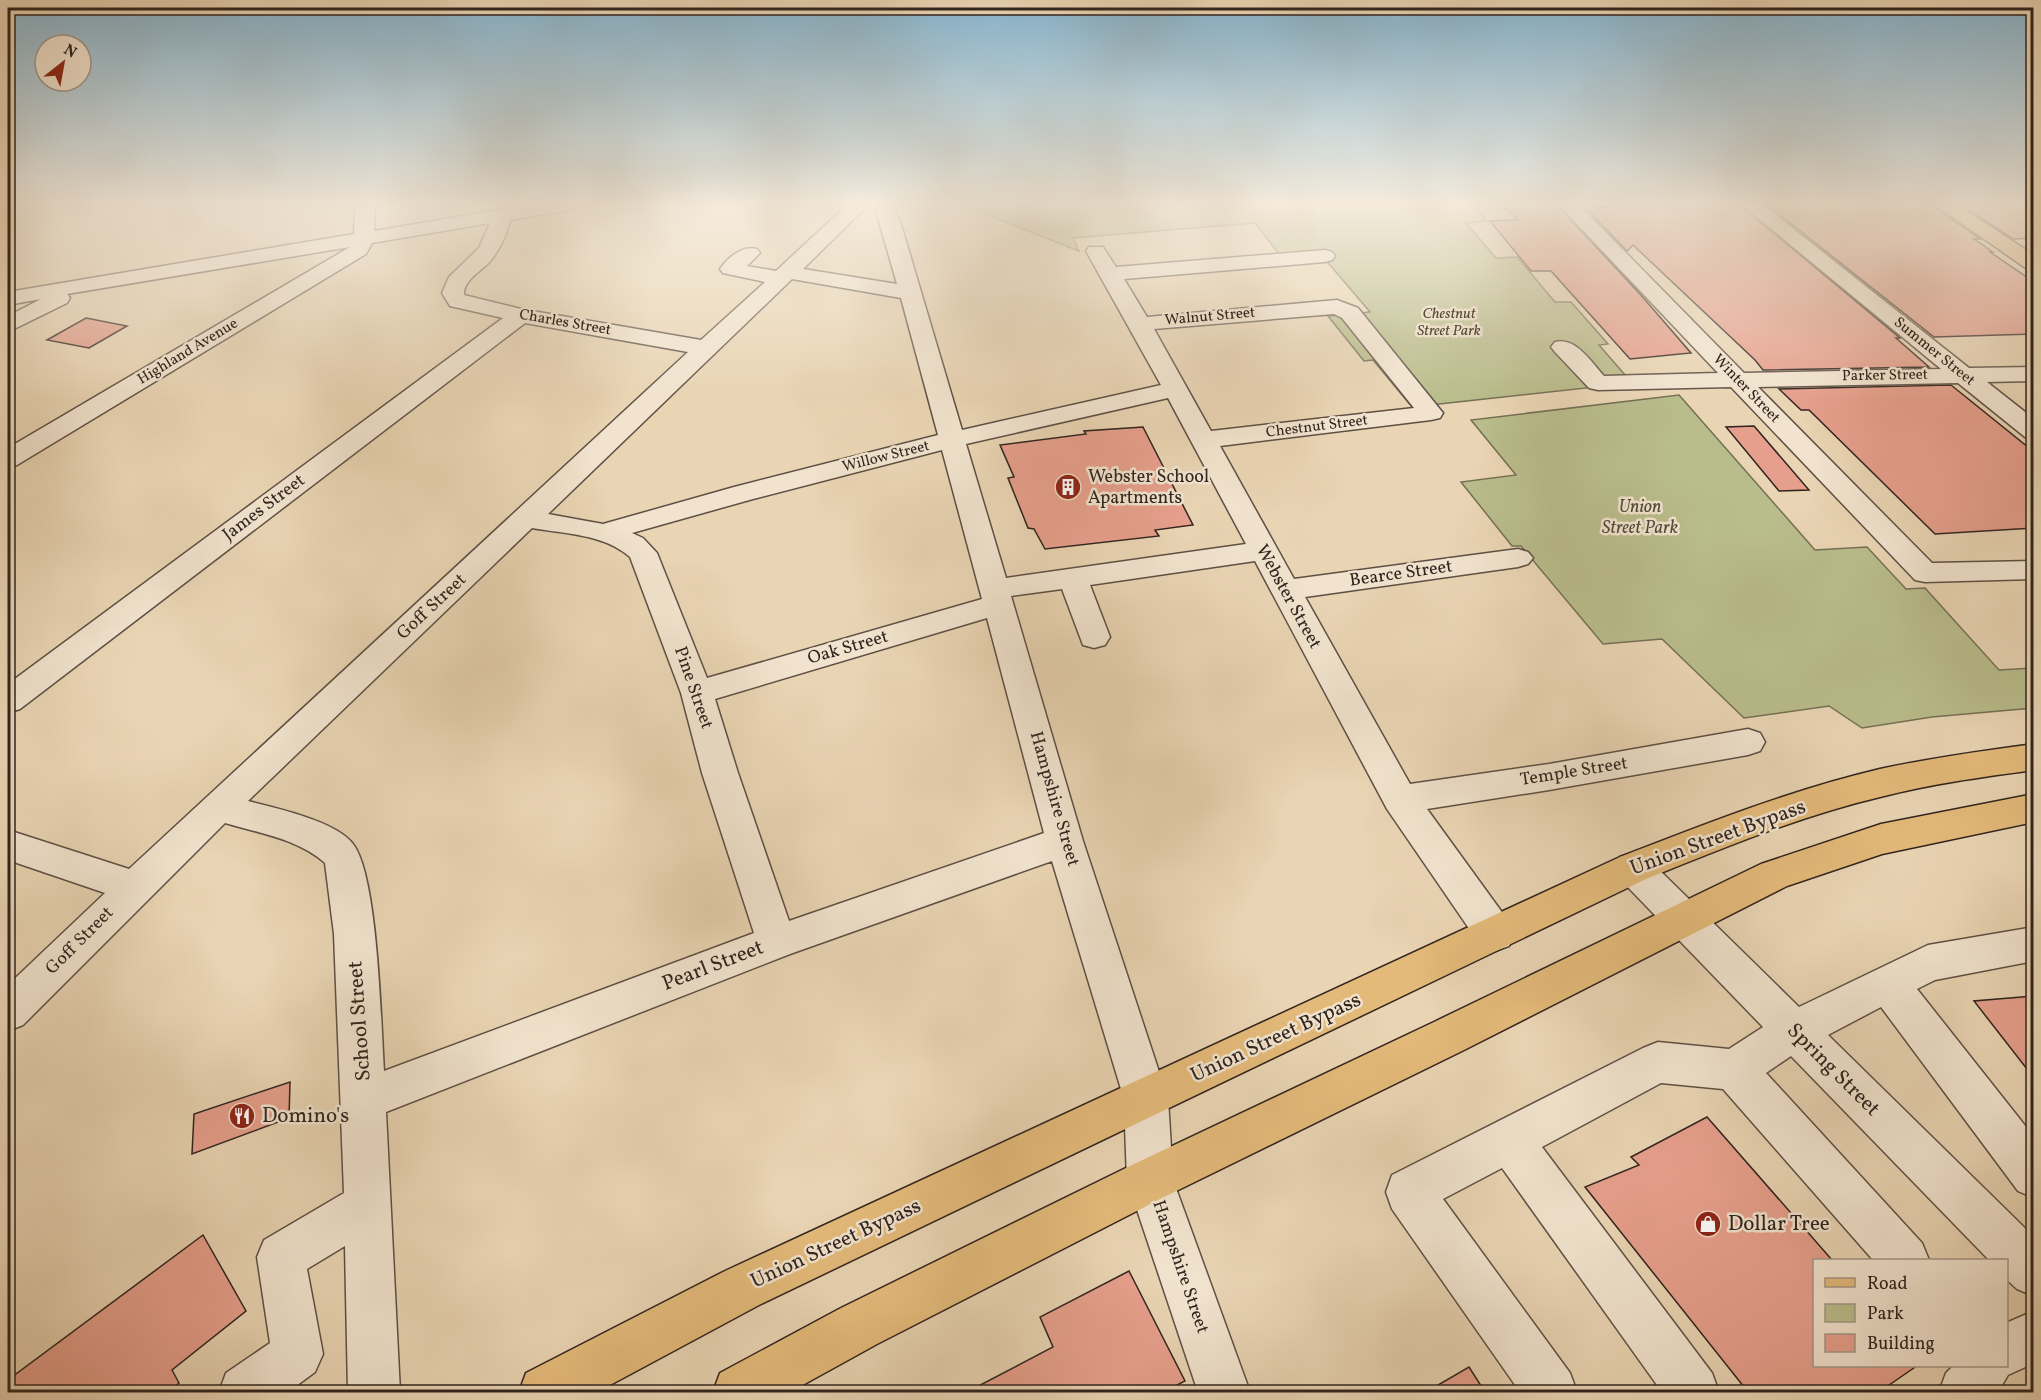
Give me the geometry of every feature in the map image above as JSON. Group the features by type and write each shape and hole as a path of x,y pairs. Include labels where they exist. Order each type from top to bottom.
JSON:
{"main road":[{"name":"Union Street Bypass","path":"545,1392 742,1288 1633,868 1736,828 1857,789 1958,767 2034,757"},
{"path":"739,1392 859,1326 1150,1180 1774,875 1881,840 1981,817 2034,808"}],"street":[{"path":"8,298 180,269"},
{"name":"Highland Avenue","path":"8,459 327,269"},
{"name":"Charles Street","path":"470,269 458,280 452,290 453,297 465,304 706,348"},
{"path":"733,269 910,293"},
{"name":"Goff Street","path":"8,1012 218,807 789,269"},
{"name":"Hampshire Street","path":"904,269 1065,841 1146,1099 1150,1180 1224,1392"},
{"name":"Webster Street","path":"1107,269 1140,324 1262,551 1400,799 1495,934"},
{"name":"Winter Street","path":"1630,269 1925,573 2034,570"},
{"name":"Summer Street","path":"1832,269 2034,432"},
{"path":"8,325 46,306 74,287"},
{"name":"Walnut Street","path":"1140,324 1337,307 1350,313 1431,413"},
{"name":"James Street","path":"8,701 521,316"},
{"name":"Parker Street","path":"1563,347 1598,383 2034,374"},
{"name":"Willow Street","path":"601,533 715,499 953,440 1174,389"},
{"name":"Chestnut Street","path":"1202,440 1431,413"},
{"name":"Pine Street","path":"526,519 628,540 643,553 697,693 720,773 777,942"},
{"name":"Oak Street","path":"697,693 996,596 1073,578 1262,551"},
{"name":"Bearce Street","path":"1284,590 1518,558"},
{"path":"1073,578 1094,637"},
{"name":"Temple Street","path":"1400,799 1549,777 1749,742"},
{"name":"School Street","path":"218,807 324,841 340,855 346,868 354,926 364,1099 374,1392"},
{"name":"Pearl Street","path":"364,1099 777,942 1065,841"},
{"path":"8,845 135,887"},
{"name":"Spring Street","path":"1633,868 2034,1272"},
{"path":"1551,1392 1409,1192 1658,1062 1734,1070 1794,1031 1928,963 2034,944"},
{"path":"1888,984 2034,1175"},
{"path":"1734,1070 1904,1259"},
{"path":"1509,1140 1693,1392"},
{"path":"245,1392 297,1354 281,1257 368,1206"},
{"path":"2008,1349 2034,1336"},
{"path":"1965,1392 1984,1367"}],"green space":[{"name":"Chestnut Street Park","path":"1334,269 1527,269 1555,302 1571,302 1608,344 1599,345 1632,383 1412,407 1373,360 1364,361 1328,316 1370,312"},
{"name":"Union Street Park","path":"1679,395 1815,550 1867,547 1906,589 1925,588 1999,670 2033,668 2033,708 1932,717 1862,728 1829,706 1744,718 1662,639 1603,644 1521,546 1512,546 1461,482 1516,475 1471,420"}],"building":[{"path":"1530,269 1617,269 1691,353 1630,359 1551,271"},
{"path":"1659,269 1817,269 1900,338 1896,338 1929,367 1763,370"},
{"path":"1849,269 2015,269 2034,282 2034,334 1934,337"},
{"path":"86,318 127,326 89,348 47,340"},
{"path":"1951,385 2034,452 2034,528 1935,534 1809,410 1801,410 1779,389"},
{"path":"1754,426 1809,490 1779,491 1726,427"},
{"name":"Webster School Apartments","path":"1143,427 1193,525 1155,530 1159,536 1045,549 1034,529 1028,528 1008,478 1014,477 1000,445 1086,434 1084,431"},
{"path":"2034,996 2034,1078 1974,1001"},
{"name":"Domino's","path":"290,1082 289,1118 192,1154 194,1114"},
{"name":"Dollar Tree","path":"1707,1117 1831,1259 1813,1259 1813,1367 1915,1367 1879,1392 1748,1392 1585,1187 1639,1165 1631,1157"},
{"path":"203,1235 246,1311 172,1370 179,1383 168,1392 8,1392 8,1380"},
{"path":"1129,1271 1185,1381 1164,1392 967,1392 1053,1347 1040,1317"},
{"path":"1469,1367 1485,1392 1426,1392"}],"place":[{"name":"Webster School Apartments","path":"1068,487"},
{"name":"Domino's","path":"242,1116"},
{"name":"Dollar Tree","path":"1708,1224"}]}
